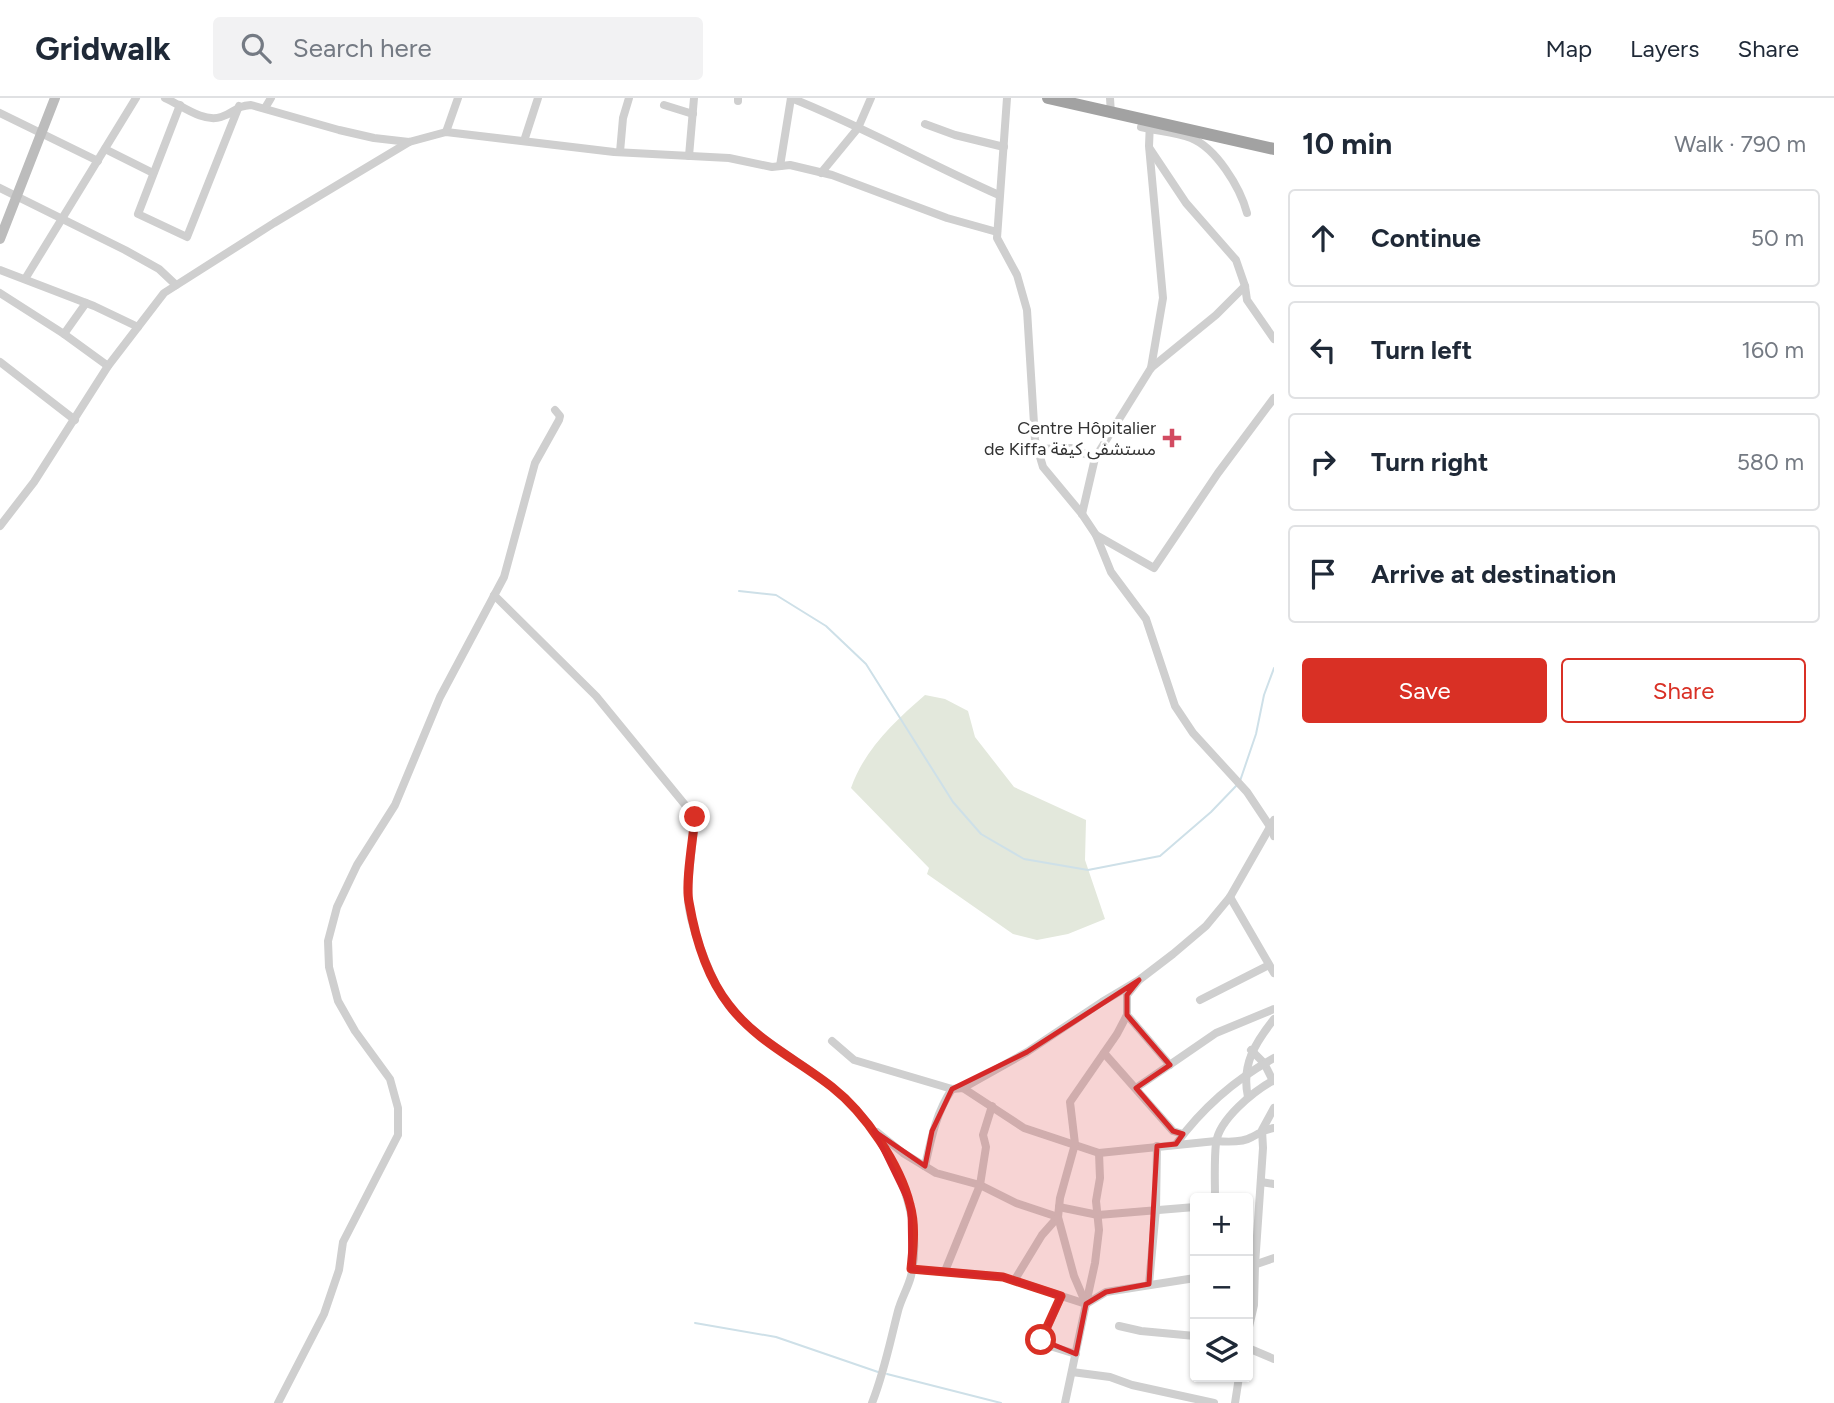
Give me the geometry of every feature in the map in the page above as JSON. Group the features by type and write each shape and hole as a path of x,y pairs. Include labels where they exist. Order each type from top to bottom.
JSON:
{"highway":[{"path":"1048,98 1147,126 1197,132 1274,149"}],"main road":[{"path":"0,239 55,98"}],"street":[{"path":"25,279 136,98"},
{"path":"165,98 214,119 225,116 239,106 265,108 339,130 409,142"},
{"path":"265,108 271,98"},
{"path":"446,132 458,98"},
{"path":"524,141 538,98"},
{"path":"620,152 623,118 629,98"},
{"path":"688,156 694,98"},
{"path":"780,166 791,98 825,111 999,195"},
{"path":"821,173 858,128 871,98"},
{"path":"832,1041 854,1060 899,1076 952,1090 963,1088 1027,1052 1139,980 1206,926 1230,897 1273,829 1247,792 1194,733 1175,706 1146,618 1111,572 1096,535 1050,477 1036,449 1027,310 1017,275 997,238 1007,98"},
{"path":"1110,98 1111,114"},
{"path":"177,102 138,214 187,237 239,106"},
{"path":"664,105 692,114"},
{"path":"0,113 98,162"},
{"path":"925,124 954,135 1004,147"},
{"path":"1151,368 1163,298 1147,126 1192,138 1209,151 1230,175 1247,212"},
{"path":"0,526 19,504 108,366 164,293 409,142 446,132 620,152 729,158 772,167 790,165 997,232"},
{"path":"1149,146 1186,202 1236,260 1247,300 1274,339"},
{"path":"105,149 153,173"},
{"path":"0,188 125,250 159,269 176,285"},
{"path":"0,270 86,303 138,327"},
{"path":"1082,514 1095,458 1151,368 1245,286"},
{"path":"0,293 108,366"},
{"path":"64,334 86,303"},
{"path":"0,362 75,420"},
{"path":"1096,535 1154,568 1218,473 1274,398"},
{"path":"278,1403 324,1314 339,1270 343,1242 398,1135 398,1108 390,1079 355,1031 338,1000 329,967 328,941 337,907 357,865 395,805 440,696 503,577 535,463 559,420 560,416 555,410"},
{"path":"1036,449 1071,448 1095,458"},
{"path":"494,595 596,696 695,817 688,899 703,955 728,1004 749,1027 833,1088 874,1131 925,1166 936,1173 980,1185 1016,1203 1058,1217"},
{"path":"1200,1000 1272,969 1230,897"},
{"path":"1086,1304 1074,1276 1058,1217 1075,1144 1070,1102 1127,1015 1127,995 1139,980"},
{"path":"1136,1088 1216,1033 1274,1009"},
{"path":"1127,1015 1170,1065"},
{"path":"1248,1097 1246,1087 1251,1050 1274,1019"},
{"path":"1214,1193 1216,1141 1222,1126 1248,1097 1274,1081 1264,1063 1251,1050"},
{"path":"1104,1053 1173,1131 1183,1134"},
{"path":"1176,1144 1212,1102 1247,1073 1274,1058"},
{"path":"963,1088 1024,1128 1099,1153 1250,1139 1262,1129 1274,1108"},
{"path":"925,1166 932,1131 944,1101 952,1090"},
{"path":"945,1271 980,1185 986,1147 983,1135 992,1106"},
{"path":"1262,1129 1274,1128"},
{"path":"1252,1256 1261,1182 1262,1129"},
{"path":"872,1403 883,1373 911,1269 914,1231 910,1205 899,1176 874,1131"},
{"path":"1149,1284 1156,1209 1157,1146"},
{"path":"1065,1403 1095,1263 1099,1230 1096,1201 1100,1178 1099,1153"},
{"path":"1261,1182 1274,1184"},
{"path":"1059,1207 1098,1215 1190,1207"},
{"path":"1014,1281 1042,1235 1058,1217"},
{"path":"1253,1265 1274,1258"},
{"path":"911,1269 1003,1277 1086,1304 1106,1292 1190,1279"},
{"path":"1061,1296 1041,1340 1052,1347 1076,1354"},
{"path":"1119,1326 1190,1336"},
{"path":"1253,1351 1274,1359"},
{"path":"1072,1372 1110,1377 1132,1385 1214,1403"},
{"path":"1234,1403 1239,1382"}],"highlighted area":[{"path":"1139,980 1127,995 1127,1015 1170,1065 1136,1088 1173,1131 1183,1134 1176,1144 1157,1146 1149,1284 1106,1292 1086,1304 1076,1354 1042,1340 1061,1296 1003,1277 911,1269 910,1205 874,1131 925,1166 932,1131 952,1089 1027,1052"}],"shaded area":[{"path":"925,695 945,699 968,711 975,737 1014,787 1086,820 1085,860 1105,919 1068,934 1037,940 1013,934 927,874 929,868 851,788 872,749"}],"waterway":[{"path":"739,591 776,595 826,626 866,664 953,802 981,834 1024,859 1088,870 1160,856 1211,812 1237,785"},
{"path":"1240,781 1274,668"},
{"path":"695,1323 776,1337 878,1372"},
{"path":"887,1374 1001,1403"}],"place":[{"name":"Centre Hôpitalier de Kiffa مستشفى كيفة","path":"1172,438"}],"route":[{"path":"695,817 688,899 703,955 728,1004 749,1027 833,1088 874,1131 899,1176 910,1205 914,1231 911,1269 1003,1277 1061,1296 1041,1340"}]}
